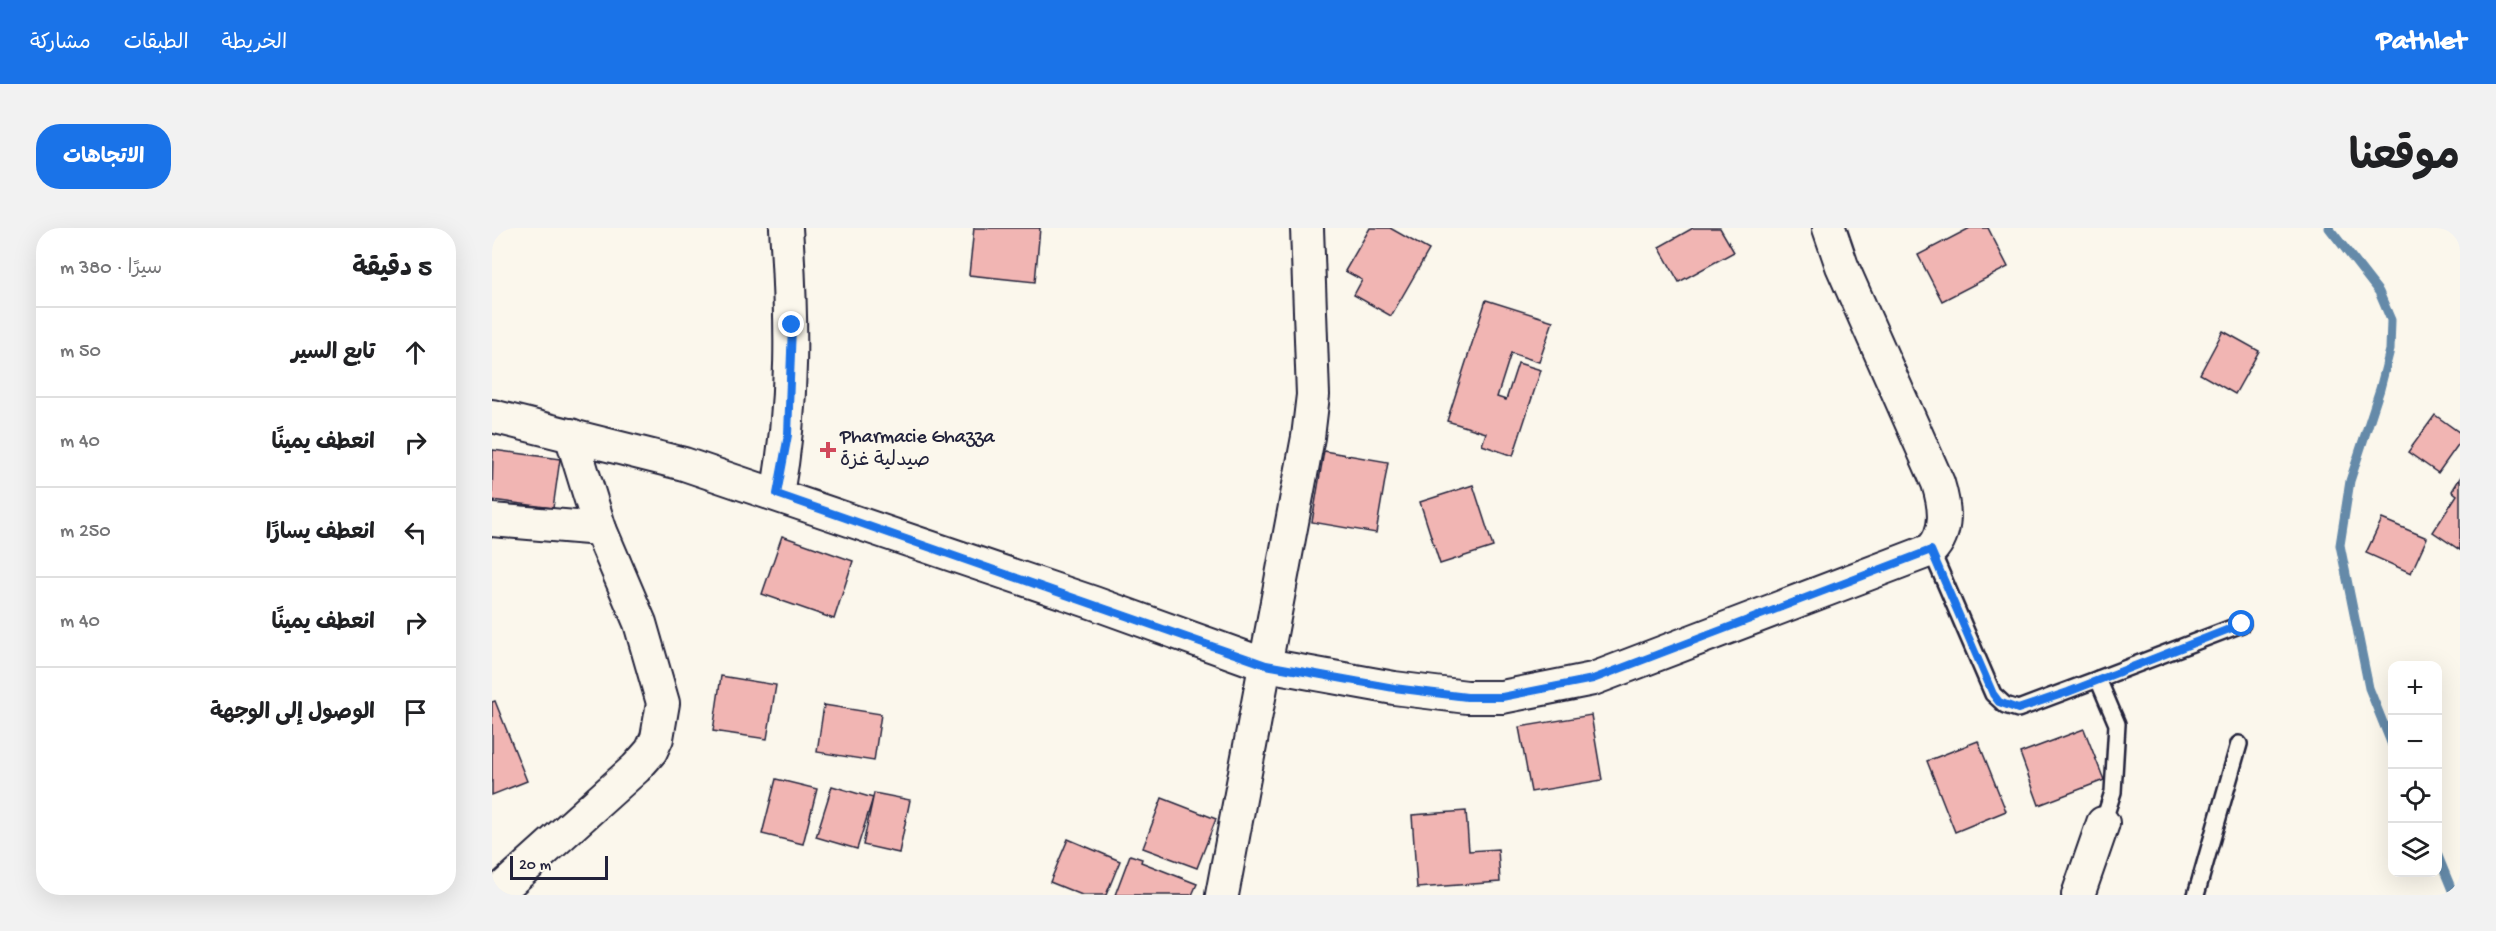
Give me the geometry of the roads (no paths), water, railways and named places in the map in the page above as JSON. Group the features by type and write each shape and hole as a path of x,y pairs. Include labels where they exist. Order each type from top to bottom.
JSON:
{"street":[{"path":"777,494 788,435 792,325 786,228"},
{"path":"1222,895 1308,437 1313,395 1307,228"},
{"path":"492,416 684,464 777,494 1266,665 1394,688 1467,697 1502,697 1593,679 1931,550 1937,544 1944,525 1945,510 1938,483 1846,276 1829,228"},
{"path":"495,895 636,768 651,751 662,723 663,703 640,623 600,530 571,435"},
{"path":"492,520 600,530"},
{"path":"2083,894 2103,823"}],"lane":[{"path":"1931,550 1993,694 1999,702 2018,709 2242,624"},
{"path":"2098,679 2117,724 2113,792 2103,823"},
{"path":"2196,895 2240,744"}],"waterway":[{"path":"2329,228 2379,292 2391,320 2390,350 2380,389 2350,481 2340,545 2369,688 2388,735"},
{"path":"2442,866 2454,895"}],"place":[{"name":"Pharmacie Ghazza صيدلية غزة","path":"828,450"}]}
